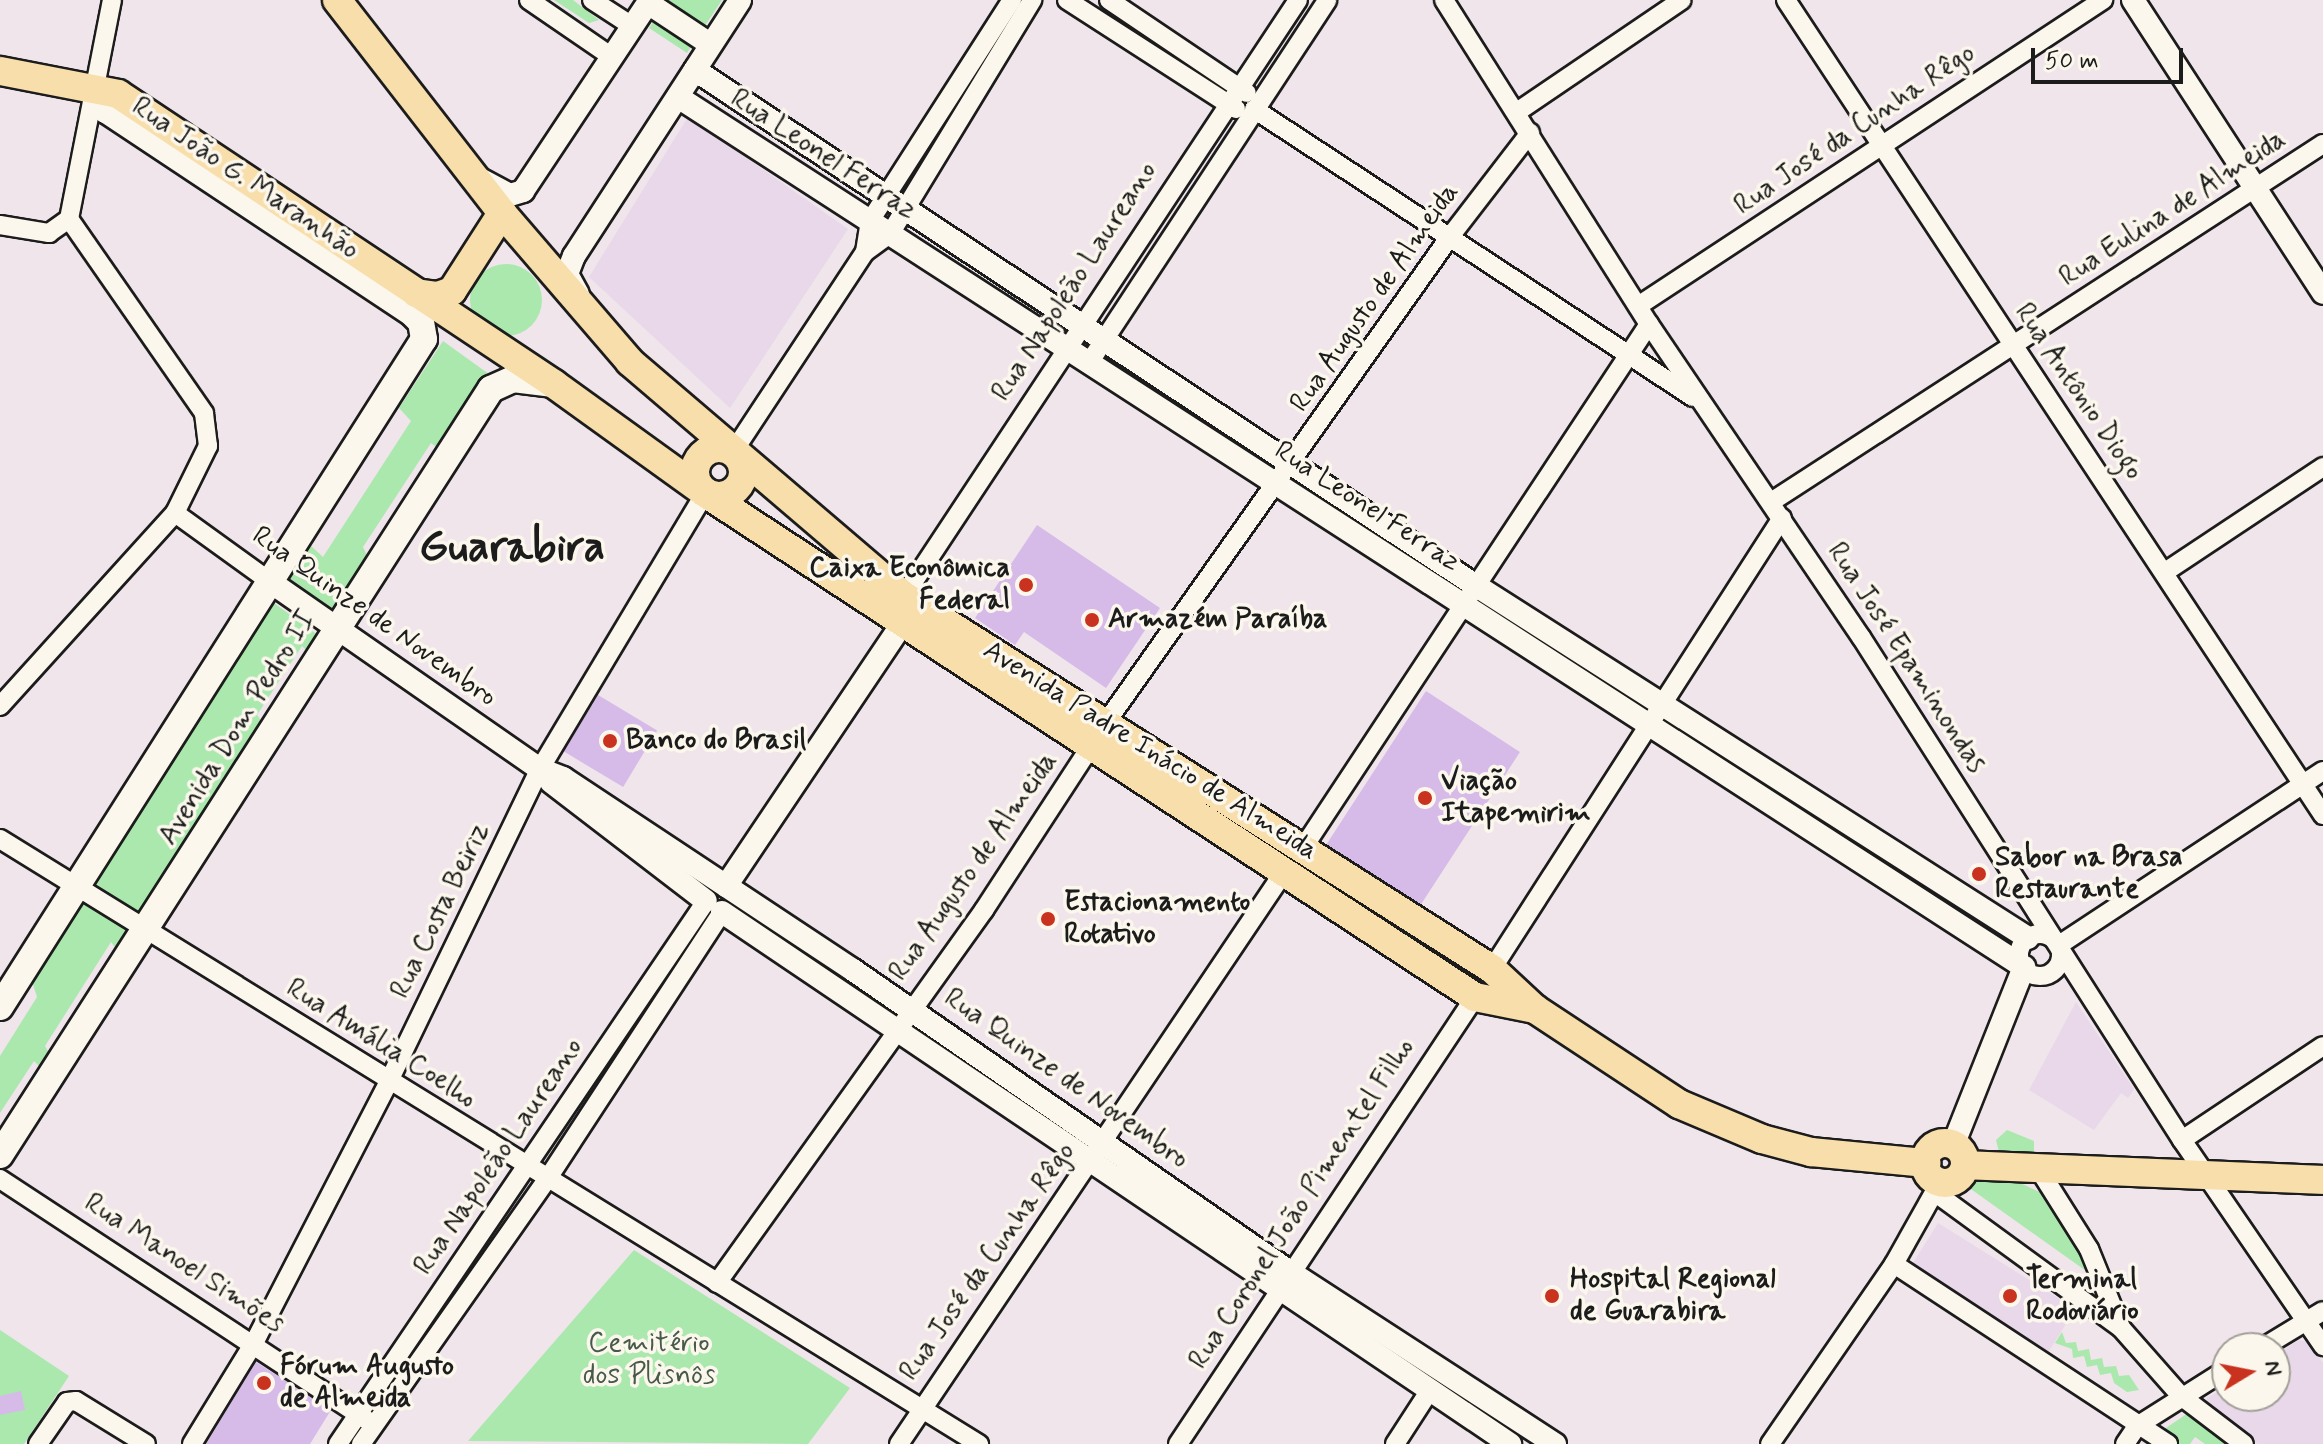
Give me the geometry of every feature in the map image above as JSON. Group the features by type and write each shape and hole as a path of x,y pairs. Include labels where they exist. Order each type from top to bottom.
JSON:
{"main road":[{"name":"Avenida Padre Inácio de Almeida","path":"337,0 502,213 630,362 904,610"},
{"path":"0,71 93,89"},
{"name":"Rua João G. Maranhão","path":"93,89 118,94 514,357"},
{"name":"Rua João G. Maranhão","path":"93,89 106,110 412,313 423,327 421,347"},
{"path":"416,293 438,296 452,291 502,213"},
{"name":"Avenida Dom Pedro II","path":"0,1007 421,347"},
{"name":"Avenida Padre Inácio de Almeida","path":"514,357 705,493 904,610 1099,733 1303,848 1492,969 1535,1009 1679,1104 1749,1135 1934,1180"},
{"name":"Avenida Dom Pedro II","path":"0,1155 491,389 513,379 554,384"},
{"path":"705,493 695,479 697,462 709,450 733,452"},
{"name":"Avenida Padre Inácio de Almeida","path":"1099,733 1284,872 1475,997 1535,1009"},
{"path":"1284,872 1292,876 1305,870 1308,857 1303,848"},
{"path":"1475,997 1466,984 1468,974 1482,966 1492,969"},
{"path":"1934,1180 1934,1147 1959,1155 2038,1168 2323,1180"}],"street":[{"path":"0,225 49,233 69,219 93,89 108,40 112,0"},
{"path":"529,0 612,57"},
{"path":"592,0 632,26"},
{"path":"598,325 567,274 626,171 740,0"},
{"path":"865,252 870,221 1012,0"},
{"path":"733,452 865,252 890,234 1032,0"},
{"path":"1067,0 1228,104 1254,109"},
{"path":"1109,0 1239,87 1254,109 1449,238 1630,352 1706,406"},
{"name":"Rua Napoleão Laureano","path":"726,886 1081,327 1298,0"},
{"name":"Rua Napoleão Laureano","path":"1089,363 1327,0"},
{"name":"Rua José Epaminondas","path":"1444,0 1649,324 1782,518 2182,1140 2323,1346"},
{"path":"1517,112 1682,0"},
{"name":"Rua Antônio Diogo","path":"1786,0 2323,815"},
{"name":"Rua José da Cunha Rêgo","path":"1638,306 2103,0"},
{"path":"2133,0 2323,293"},
{"path":"473,176 510,195 523,191 649,2 710,44"},
{"name":"Rua Leonel Ferraz","path":"695,70 884,199 1293,462 1475,585 2028,938"},
{"name":"Rua Leonel Ferraz","path":"678,97 2024,967"},
{"name":"Rua Augusto de Almeida","path":"717,1283 910,1008 984,910 1099,733 1278,485 1449,238 1530,133"},
{"name":"Rua Eulina de Almeida","path":"1771,502 2015,348 2323,144"},
{"path":"0,706 175,513 208,446 204,413 69,219"},
{"path":"1303,848 1649,324"},
{"path":"2165,572 2323,467"},
{"name":"Rua Costa Beiriz","path":"192,1444 255,1341 388,1083 540,769 705,493"},
{"name":"Rua Quinze de Novembro","path":"175,513 337,631 540,769 571,801 714,906 1091,1163 1555,1444"},
{"path":"1492,969 1782,518"},
{"name":"Rua Quinze de Novembro","path":"540,769 563,778 1106,1142 1430,1390 1510,1444"},
{"path":"2059,945 2323,771"},
{"name":"Rua Amália Coelho","path":"0,839 388,1083 979,1444"},
{"name":"Rua José da Cunha Rêgo","path":"899,1444 921,1406 1106,1142 1284,872"},
{"path":"714,906 733,898 726,886"},
{"name":"Rua Napoleão Laureano","path":"338,1444 714,906"},
{"name":"Rua Napoleão Laureano","path":"361,1444 548,1178 714,906"},
{"path":"1959,1155 2024,967 2021,949 2028,938 2045,934 2059,945 2061,959 2049,974"},
{"path":"2024,967 2035,975 2049,974 2080,980"},
{"name":"Rua Coronel João Pimentel Filho","path":"1178,1444 1284,1280 1475,997"},
{"path":"2182,1140 2323,1046"},
{"path":"2038,1168 2089,1249 2121,1328"},
{"name":"Rua Manoel Simões","path":"0,1179 255,1341 357,1414 376,1424"},
{"path":"1770,1444 1894,1264 1934,1180 2121,1328 2181,1396 2244,1444"},
{"path":"1894,1264 2168,1444"},
{"path":"2289,1332 2323,1311"},
{"path":"2125,1444 2137,1426 2211,1378"},
{"path":"1395,1444 1430,1390"},
{"path":"38,1444 67,1402 89,1407 146,1444"}],"shaded area":[{"path":"688,117 848,229 730,408 589,277"},
{"path":"2076,1002 2134,1089 2128,1098 2121,1093 2094,1130 2029,1090"},
{"path":"1938,1223 2075,1309 2049,1351 1912,1265"},
{"path":"2299,1340 2309,1342 2323,1363 2323,1444 2258,1444 2212,1412 2291,1412 2291,1345"},
{"path":"2211,1396 2211,1411 2206,1408 2207,1398"}],"green space":[{"path":"554,0 573,0 599,20 589,23"},
{"path":"667,0 722,0 687,53 649,28"},
{"path":"506,264 532,274 542,300 532,326 506,336 480,326 470,300 480,274"},
{"path":"443,341 493,377 443,452 431,443 363,547 370,562 337,613 289,578 309,544 323,557 411,421 399,408"},
{"path":"274,603 322,638 311,655 302,646 257,715 266,727 143,917 93,882"},
{"path":"81,900 132,934 120,954 111,942 45,1046 53,1060 44,1071 34,1061 0,1113 0,1056 37,997 31,978"},
{"path":"2007,1130 2034,1141 2034,1152 1999,1152 1996,1140"},
{"path":"1966,1178 2014,1180 2048,1196 2096,1278 1968,1187"},
{"name":"Cemitério dos Plisnôs","path":"634,1250 850,1388 808,1444 468,1441"},
{"path":"0,1330 69,1376 24,1444 0,1444"},
{"path":"2062,1332 2066,1343 2076,1342 2078,1351 2089,1349 2091,1360 2102,1358 2104,1367 2116,1366 2119,1376 2129,1375 2139,1390 2127,1392 2114,1383 2111,1373 2100,1375 2097,1365 2087,1367 2084,1356 2073,1358 2072,1349 2055,1343"},
{"path":"2188,1413 2233,1444 2205,1444 2195,1437 2190,1444 2177,1444 2164,1437 2163,1430"}],"building":[{"name":"Armazém Paraíba","path":"1037,525 1160,608 1106,688 1024,632 1015,645 975,618"},
{"name":"Viação Itapemirim","path":"1426,691 1520,752 1420,905 1326,844"},
{"name":"Banco do Brasil","path":"598,695 657,731 623,787 564,752"},
{"name":"Fórum Augusto de Almeida","path":"256,1362 331,1410 310,1444 206,1444"},
{"path":"21,1391 25,1410 0,1415 0,1396"}],"place":[{"name":"Caixa Econômica Federal","path":"1026,585"},
{"name":"Armazém Paraíba","path":"1092,620"},
{"name":"Banco do Brasil","path":"610,741"},
{"name":"Viação Itapemirim","path":"1425,798"},
{"name":"Sabor na Brasa Restaurante","path":"1979,874"},
{"name":"Estacionamento Rotativo","path":"1048,919"},
{"name":"Hospital Regional de Guarabira","path":"1552,1296"},
{"name":"Terminal Rodoviário","path":"2010,1296"},
{"name":"Fórum Augusto de Almeida","path":"264,1383"}],"district":[{"name":"Guarabira","path":"512,548"}]}
